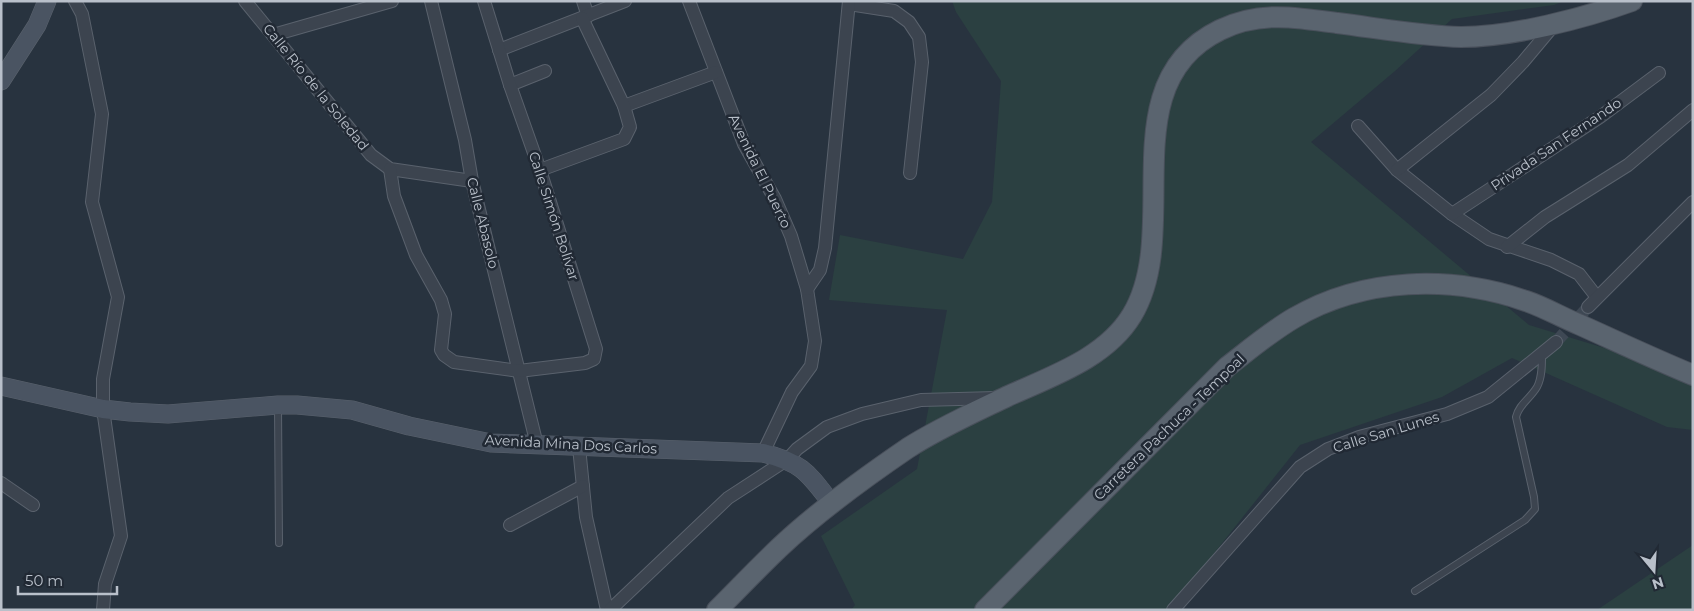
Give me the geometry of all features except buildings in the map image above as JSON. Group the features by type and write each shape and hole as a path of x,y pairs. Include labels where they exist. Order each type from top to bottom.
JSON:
{"main road":[{"path":"717,610 781,546 832,504 911,446 1079,363 1106,344 1131,316 1146,286 1151,252 1155,125 1162,99 1174,71 1192,48 1218,31 1246,19 1286,16 1459,37 1499,35 1556,23 1632,1"},
{"name":"Carretera Pachuca - Tempoal","path":"985,610 1227,367 1264,337 1296,317 1337,299 1375,288 1412,283 1450,284 1489,290 1527,302 1693,375"},
{"path":"737,610 761,583 781,546"}],"street":[{"path":"1,81 37,25 46,1"},
{"path":"76,1 82,14 102,114 92,202 118,297 103,379 103,409 121,536 105,584 102,610"},
{"name":"Calle Río de la Soledad","path":"245,1 371,155 390,169"},
{"path":"273,35 392,1"},
{"name":"Calle Abasolo","path":"431,1 465,140 472,181 537,445"},
{"name":"Calle Simón Bolívar","path":"390,169 394,196 416,255 441,300 445,314 441,350 444,354 454,362 519,371 585,363 594,358 596,349 540,170 484,1"},
{"path":"540,170 624,139 630,128 624,106 585,17 583,1"},
{"path":"499,50 624,1"},
{"name":"Avenida El Puerto","path":"689,1 744,144 775,198 791,236 806,289 815,341 811,366 792,392 763,453"},
{"path":"806,289 820,270 825,248 849,3 894,11 909,22 919,37 922,62 910,173"},
{"path":"1397,170 1491,95 1523,62 1556,23"},
{"path":"510,84 545,71"},
{"path":"624,106 716,72"},
{"name":"Privada San Fernando","path":"1452,214 1600,117 1659,73"},
{"path":"1507,247 1546,217 1628,165 1693,110"},
{"path":"1358,126 1397,170 1452,214 1489,239 1507,247 1551,260 1579,274 1596,296"},
{"path":"390,169 472,181"},
{"path":"1588,307 1596,296 1693,202"},
{"name":"Calle San Lunes","path":"1173,610 1300,467 1328,449 1359,437 1447,414 1488,397 1556,342"},
{"name":"Avenida Mina Dos Carlos","path":"1,386 103,409 168,414 278,404 352,410 409,426 491,443 701,449 763,453 788,459 808,473 832,504"},
{"path":"579,447 586,518 609,610 728,498 788,459 797,449 827,427 862,414 921,400 1005,398"},
{"path":"1,483 33,505"},
{"path":"510,525 583,486"}],"lane":[{"path":"1414,591 1525,520 1535,509 1534,496 1516,417 1518,408 1537,386 1542,367 1542,355"},
{"path":"278,404 278,543"}],"green space":[{"path":"952,1 1564,1 1554,5 1452,19 1395,71 1311,142 1529,325 1693,375 1693,430 1667,427 1512,358 1442,397 1300,445 1169,610 851,610 855,605 821,536 917,469 947,310 829,300 840,235 963,259 992,202 1001,81 956,12"},
{"path":"1693,545 1693,610 1597,610"}],"tunnel":[{"path":"1556,342 1588,307"}]}
